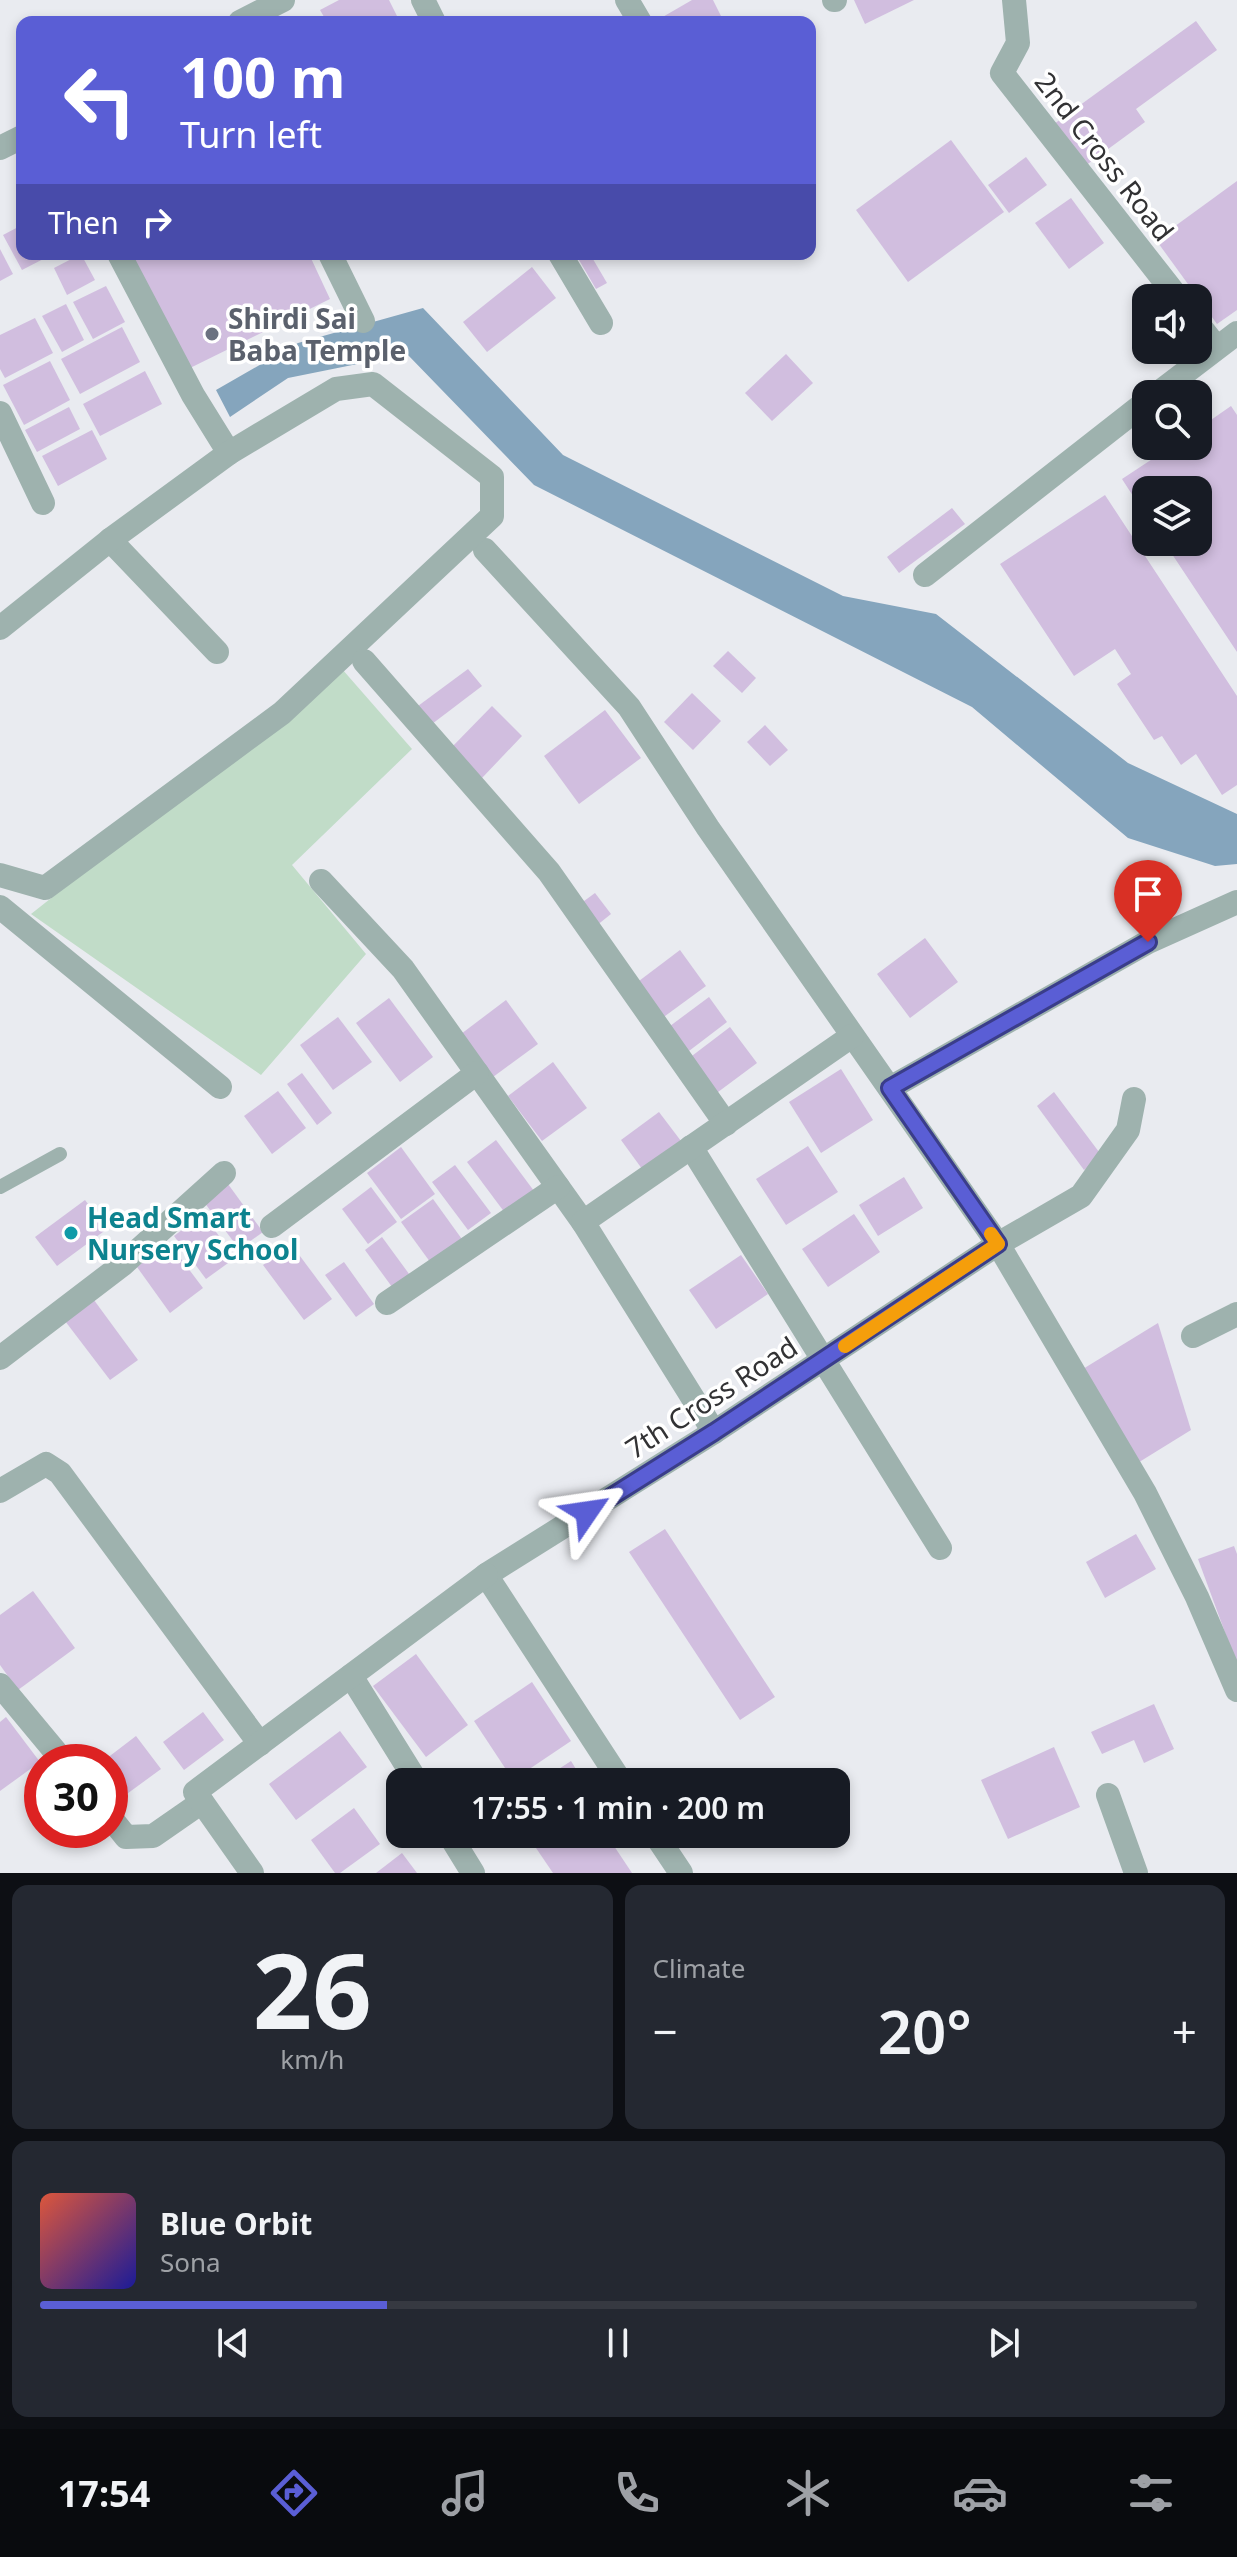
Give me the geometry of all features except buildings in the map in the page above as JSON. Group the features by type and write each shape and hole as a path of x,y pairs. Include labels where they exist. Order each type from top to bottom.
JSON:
{"street":[{"path":"252,16 283,0"},
{"name":"2nd Cross Road","path":"1014,0 1018,43 1002,73 1167,284"},
{"path":"122,260 193,395 229,453"},
{"path":"333,260 363,321"},
{"path":"564,260 601,323"},
{"path":"1175,380 1237,333"},
{"path":"1212,342 1216,347"},
{"path":"0,628 110,540 229,453 336,389 373,384 492,477 492,516 282,713 45,888 0,875"},
{"path":"0,413 43,503"},
{"path":"925,575 1132,413"},
{"path":"110,540 217,652"},
{"path":"485,550 629,707 852,1036 998,1244 1145,1493 1197,1597 1237,1690"},
{"path":"364,661 549,872 726,1124"},
{"path":"321,881 403,969 583,1222 714,1432"},
{"path":"890,1088 1148,942 1237,902"},
{"path":"0,907 220,1087"},
{"path":"583,1222 852,1036"},
{"path":"272,1226 477,1073"},
{"name":"7th Cross Road","path":"202,1802 195,1792 486,1575 714,1432 998,1244 1081,1196 1128,1130 1134,1099"},
{"path":"691,1147 940,1548"},
{"path":"0,1358 122,1265 224,1173"},
{"path":"387,1303 558,1187"},
{"path":"1193,1336 1237,1314"},
{"path":"0,1491 46,1464 60,1473 260,1744"},
{"path":"486,1575 612,1768"},
{"path":"351,1676 408,1768"},
{"path":"0,1685 49,1744"},
{"path":"1108,1795 1136,1873"},
{"path":"128,1837 153,1836 202,1802 252,1873"},
{"path":"458,1848 473,1873"},
{"path":"664,1848 681,1873"}],"lane":[{"path":"0,1187 60,1154"}],"green space":[{"path":"342,669 412,749 292,865 366,954 261,1075 31,914"}],"water":[{"path":"423,308 563,455 843,596 936,614 1128,763 1237,814 1237,864 1215,866 1128,838 972,707 534,485 407,354 288,378 230,417 216,390 298,343"}],"slow traffic":[{"path":"845,1346 998,1244 991,1234"}],"place":[{"name":"Shirdi Sai Baba Temple","path":"212,334"},
{"name":"Head Smart Nursery School","path":"71,1233"}],"route":[{"path":"587,1512 998,1244 890,1088 1148,942"}]}
